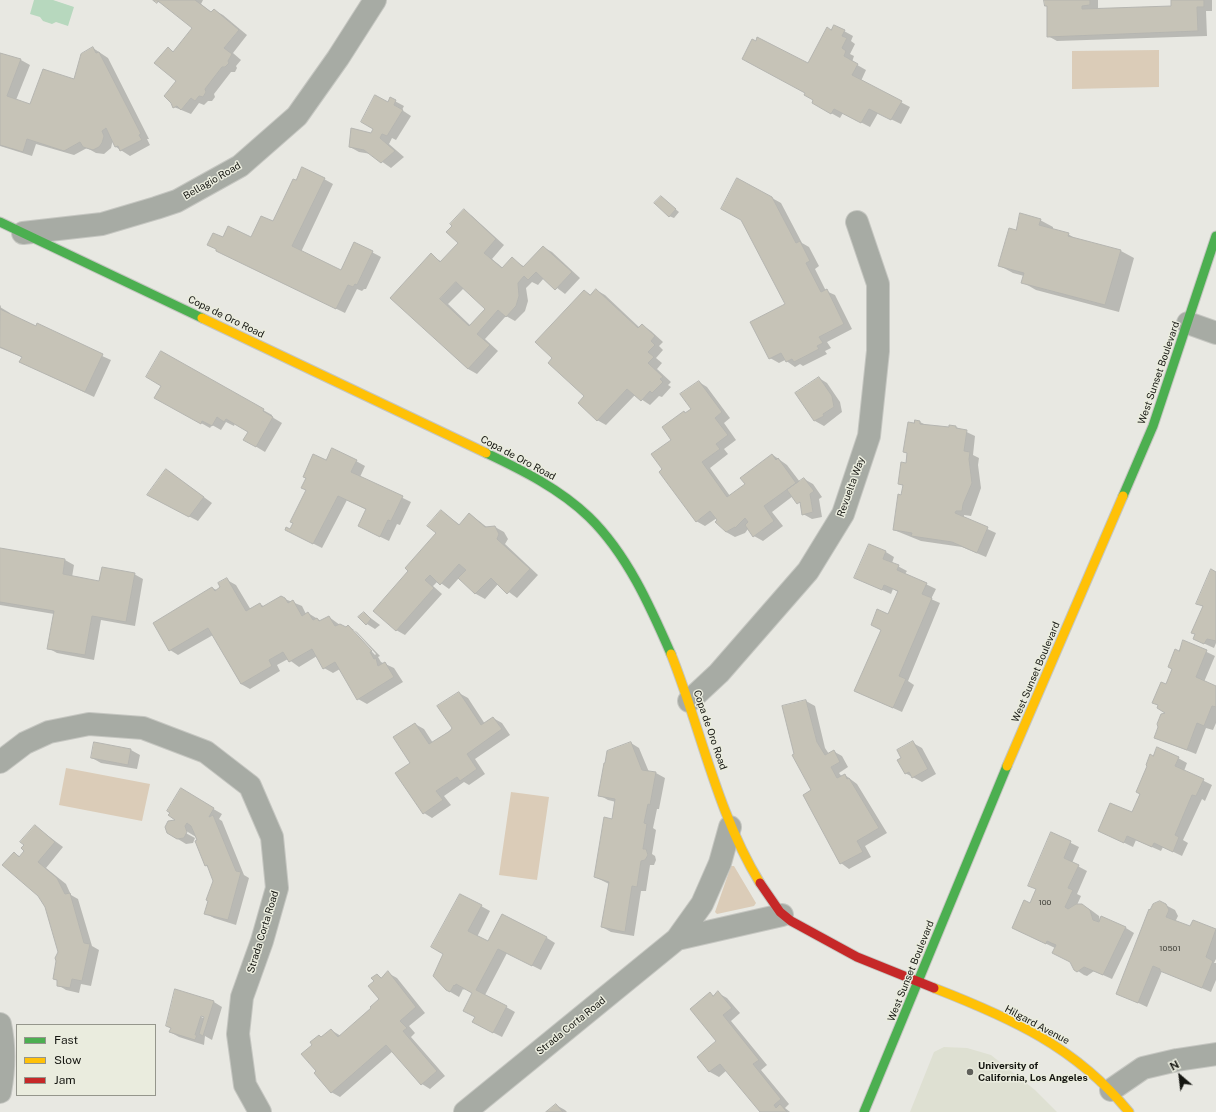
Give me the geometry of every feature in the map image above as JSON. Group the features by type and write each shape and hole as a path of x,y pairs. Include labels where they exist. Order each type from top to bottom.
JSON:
{"street":[{"name":"Bellagio Road","path":"23,233 102,224 156,208 177,201 240,166 297,116 338,58 375,0"},
{"name":"Copa de Oro Road","path":"0,222 503,461 546,485 590,518 623,558 648,603 689,701 730,827 757,881 782,916 844,952 917,983"},
{"name":"Revuelta Way","path":"689,701 719,673 808,571 843,514 869,436 878,351 878,284 857,222"},
{"name":"West Sunset Boulevard","path":"864,1112 976,838 1153,426 1216,236"},
{"path":"1188,323 1216,333"},
{"name":"Strada Corta Road","path":"0,762 25,743 49,732 90,724 143,728 206,752 250,786 272,838 277,888 262,941 242,997 238,1034 245,1085 260,1112"},
{"name":"Strada Corta Road","path":"465,1112 677,939 702,904 720,863 730,827"},
{"name":"Strada Corta Road","path":"677,939 782,916"},
{"name":"Hilgard Avenue","path":"917,983 985,1010 1051,1043 1075,1059 1111,1090 1129,1112"},
{"path":"0,1024 3,1036 4,1072 0,1092"},
{"path":"1111,1090 1143,1068 1177,1060 1216,1054"}],"shaded area":[{"path":"34,0 53,0 74,7 68,26 56,22 52,24 43,21 40,17 30,14"},
{"path":"1159,50 1159,87 1072,89 1072,51"},
{"path":"66,768 150,784 142,821 59,805"},
{"path":"511,792 549,797 537,880 499,875"},
{"path":"731,866 734,866 756,903 754,906 717,914 715,912"},
{"name":"University of California, Los Angeles","path":"944,1047 967,1048 991,1055 1035,1090 1057,1112 910,1112 934,1052"}],"building":[{"path":"153,0 195,0 211,12 214,9 239,30 224,48 232,54 228,61 229,63 225,67 222,67 205,89 206,92 203,97 199,96 195,101 191,98 181,110 177,106 173,108 171,103 164,96 176,81 154,63 168,47 173,52 192,28 158,1 157,3"},
{"path":"1044,0 1090,0 1090,5 1082,6 1082,9 1171,6 1171,0 1204,0 1204,7 1197,7 1198,31 1047,37 1047,6 1045,6"},
{"path":"834,25 845,30 842,36 847,38 842,48 846,51 844,56 858,64 852,75 902,101 891,120 869,109 861,123 834,109 831,114 812,103 813,100 804,95 805,93 742,59 752,39 756,41 757,37 808,63 827,27 831,30"},
{"path":"93,47 96,53 99,52 141,134 139,135 142,140 120,151 118,146 115,147 106,128 102,131 104,136 102,143 99,147 93,150 83,147 80,142 64,151 27,139 23,152 0,145 0,53 21,59 7,96 30,104 43,69 74,79 81,54"},
{"path":"375,95 388,102 390,97 396,100 394,105 403,110 387,136 382,134 380,138 395,151 381,163 364,150 349,147 351,128 371,133 373,129 361,122"},
{"path":"302,167 325,178 292,246 341,270 354,242 373,251 357,285 355,284 353,287 348,285 336,309 216,251 216,249 207,245 213,233 223,237 228,226 251,237 261,216 273,221 293,179 296,180"},
{"path":"737,178 772,197 796,243 800,241 810,261 806,263 821,292 827,289 844,324 819,337 823,343 817,346 819,349 794,362 792,359 786,362 781,353 769,359 750,322 785,304 741,220 721,209"},
{"path":"661,196 676,209 669,217 654,203"},
{"path":"464,209 496,239 484,253 502,268 512,257 523,267 543,246 572,272 555,290 536,272 528,280 524,276 518,283 519,296 516,306 506,317 498,310 477,334 490,345 468,369 390,298 431,253 440,262 458,243 446,232 452,226 450,224","holes":["456,282 485,309 469,326 440,299"]},
{"path":"1020,213 1041,219 1039,225 1069,233 1068,236 1121,250 1105,305 1021,283 1024,273 998,266 1009,228 1016,230"},
{"path":"596,289 638,328 642,324 655,336 651,341 655,345 648,352 654,357 648,363 663,377 660,379 663,382 652,393 650,391 641,401 627,389 597,421 578,403 584,396 548,363 552,358 535,342 584,290 590,295"},
{"path":"0,309 36,326 37,323 103,354 85,392 19,362 22,357 0,347"},
{"path":"161,351 264,409 263,411 273,417 256,447 243,440 248,432 226,419 224,422 217,417 212,426 202,421 201,424 154,398 161,386 146,377"},
{"path":"819,377 832,396 834,407 823,414 824,416 814,421 795,393"},
{"path":"699,381 722,412 715,418 728,435 716,444 720,449 702,462 727,497 745,484 740,478 772,454 776,460 778,458 796,483 764,506 774,521 753,537 745,525 748,522 745,518 735,528 726,532 715,522 717,520 710,511 696,522 659,472 662,469 651,454 671,440 662,427 684,411 685,413 691,409 680,394"},
{"path":"915,420 920,421 920,424 949,427 949,425 967,430 964,451 970,452 969,459 972,483 963,504 962,511 956,511 955,513 988,527 977,553 952,542 911,536 912,533 893,530 898,494 901,495 903,485 898,484 901,462 906,463 907,453 903,452 908,422 914,423"},
{"path":"332,448 357,460 351,472 403,496 391,521 388,520 380,537 358,526 366,509 338,496 313,544 285,530 286,527 290,529 293,523 290,522 306,490 301,488 306,478 303,477 313,454 326,460"},
{"path":"166,469 204,497 189,517 147,495"},
{"path":"804,478 814,491 810,494 813,512 802,515 800,502 797,504 787,490"},
{"path":"441,510 459,525 469,513 485,527 495,526 499,534 497,539 530,569 507,594 491,578 475,594 458,578 466,570 459,564 440,585 430,575 425,580 434,588 396,631 373,611 408,571 405,568 436,533 427,526"},
{"path":"869,544 886,551 883,559 899,565 897,570 927,583 922,594 932,598 899,676 906,679 893,708 854,691 881,630 871,625 877,609 888,614 898,591 884,585 882,590 854,578"},
{"path":"0,548 65,559 63,574 99,581 102,567 135,573 126,622 92,616 85,655 47,649 54,611 0,602"},
{"path":"1211,569 1216,572 1216,641 1207,639 1204,644 1193,639 1195,634 1191,633 1203,606 1196,604"},
{"path":"227,578 246,611 260,603 262,607 281,596 285,598 288,603 293,600 302,616 308,612 313,620 317,618 319,621 329,616 335,626 340,624 346,627 348,625 372,651 370,652 374,659 376,658 378,666 385,662 394,677 357,700 335,662 323,669 312,649 289,662 283,652 269,660 272,666 241,684 208,628 169,651 153,623 212,587 215,591 220,587 218,583"},
{"path":"364,612 371,619 366,625 358,617"},
{"path":"1183,640 1207,650 1196,677 1216,686 1216,707 1212,706 1204,726 1197,723 1187,750 1154,738 1161,714 1165,713 1157,708 1158,705 1152,703 1161,682 1166,684 1172,669 1168,667 1175,649 1179,651"},
{"path":"459,692 481,725 493,717 502,729 467,754 477,769 460,781 457,777 436,791 443,800 423,814 395,773 410,763 393,737 415,723 429,744 450,731 452,728 437,706"},
{"path":"806,700 817,742 825,755 834,750 840,762 831,767 837,778 845,774 847,779 849,778 879,828 857,841 863,852 840,864 803,795 811,790 792,755 794,754 782,706"},
{"path":"913,741 928,769 912,778 909,772 905,774 897,760 901,758 897,750"},
{"path":"94,742 131,749 128,765 91,758"},
{"path":"631,742 642,770 656,772 650,805 648,804 644,823 647,824 643,849 646,849 648,855 645,860 641,861 637,887 632,886 625,932 601,927 609,882 594,877 604,817 612,819 615,799 598,796 607,751"},
{"path":"1157,747 1179,757 1175,766 1204,779 1196,796 1192,795 1175,835 1179,837 1173,852 1154,843 1152,847 1127,836 1124,843 1098,831 1110,803 1132,812 1140,794 1136,792 1147,766 1146,765 1150,754 1153,756"},
{"path":"181,788 214,808 209,817 213,815 236,871 241,872 228,920 204,914 208,901 206,900 213,881 195,841 197,840 191,826 187,823 185,826 187,832 184,838 177,839 167,833 165,827 168,821 175,820 168,815 170,813 167,811"},
{"path":"35,825 55,842 38,862 57,878 65,894 70,893 84,943 90,944 82,981 72,979 70,988 57,986 57,980 53,979 56,961 55,958 58,952 45,907 38,896 2,865 14,852 19,857 24,851 21,848 24,845 20,842"},
{"path":"1051,832 1071,841 1064,858 1079,865 1068,888 1073,890 1065,907 1068,909 1076,904 1082,904 1090,910 1093,920 1099,922 1101,916 1126,927 1103,975 1084,967 1077,972 1074,970 1070,962 1052,953 1056,945 1047,941 1046,944 1012,928 1024,900 1030,903 1036,889 1028,886"},
{"path":"460,894 482,905 468,931 488,941 502,914 547,937 532,966 498,949 476,990 507,1006 493,1033 472,1022 475,1017 463,1011 472,993 456,984 450,992 446,990 433,976 443,954 431,947"},
{"path":"1160,901 1166,904 1169,910 1166,917 1190,926 1193,920 1216,929 1206,957 1213,961 1202,988 1160,971 1160,969 1153,966 1138,1003 1116,994 1149,909 1150,910 1153,904"},
{"path":"388,971 416,1007 400,1021 407,1028 403,1031 437,1071 421,1085 386,1045 331,1093 314,1073 316,1071 301,1054 312,1045 310,1042 319,1035 321,1037 331,1029 338,1037 371,1008 370,1007 379,999 368,986 374,981 371,978 377,974 381,978"},
{"path":"175,989 214,1001 203,1036 199,1034 204,1017 201,1016 195,1035 197,1035 195,1040 169,1032 171,1028 166,1026"},
{"path":"718,991 732,1008 723,1015 759,1060 753,1064 781,1099 774,1105 776,1108 780,1104 787,1112 760,1112 720,1064 709,1072 697,1057 716,1041 690,1009 710,992 713,996"},
{"path":"556,1104 563,1112 546,1112"}],"traffic: fast":[{"path":"0,222 202,318"},
{"path":"1123,496 1153,426 1216,236"},
{"path":"486,453 527,473 553,489 578,507 603,532 615,547 636,581 646,599 671,654"},
{"path":"864,1112 1007,766"}],"traffic: slow":[{"path":"202,318 486,453"},
{"path":"1007,766 1123,496"},
{"path":"671,654 721,800 745,856 760,883"},
{"path":"934,988 1016,1023 1064,1052 1087,1069 1109,1089 1129,1112"}],"traffic: jam":[{"path":"760,883 780,912 791,921 857,957 934,988"}],"place":[{"name":"University of California, Los Angeles","path":"970,1072"}]}
